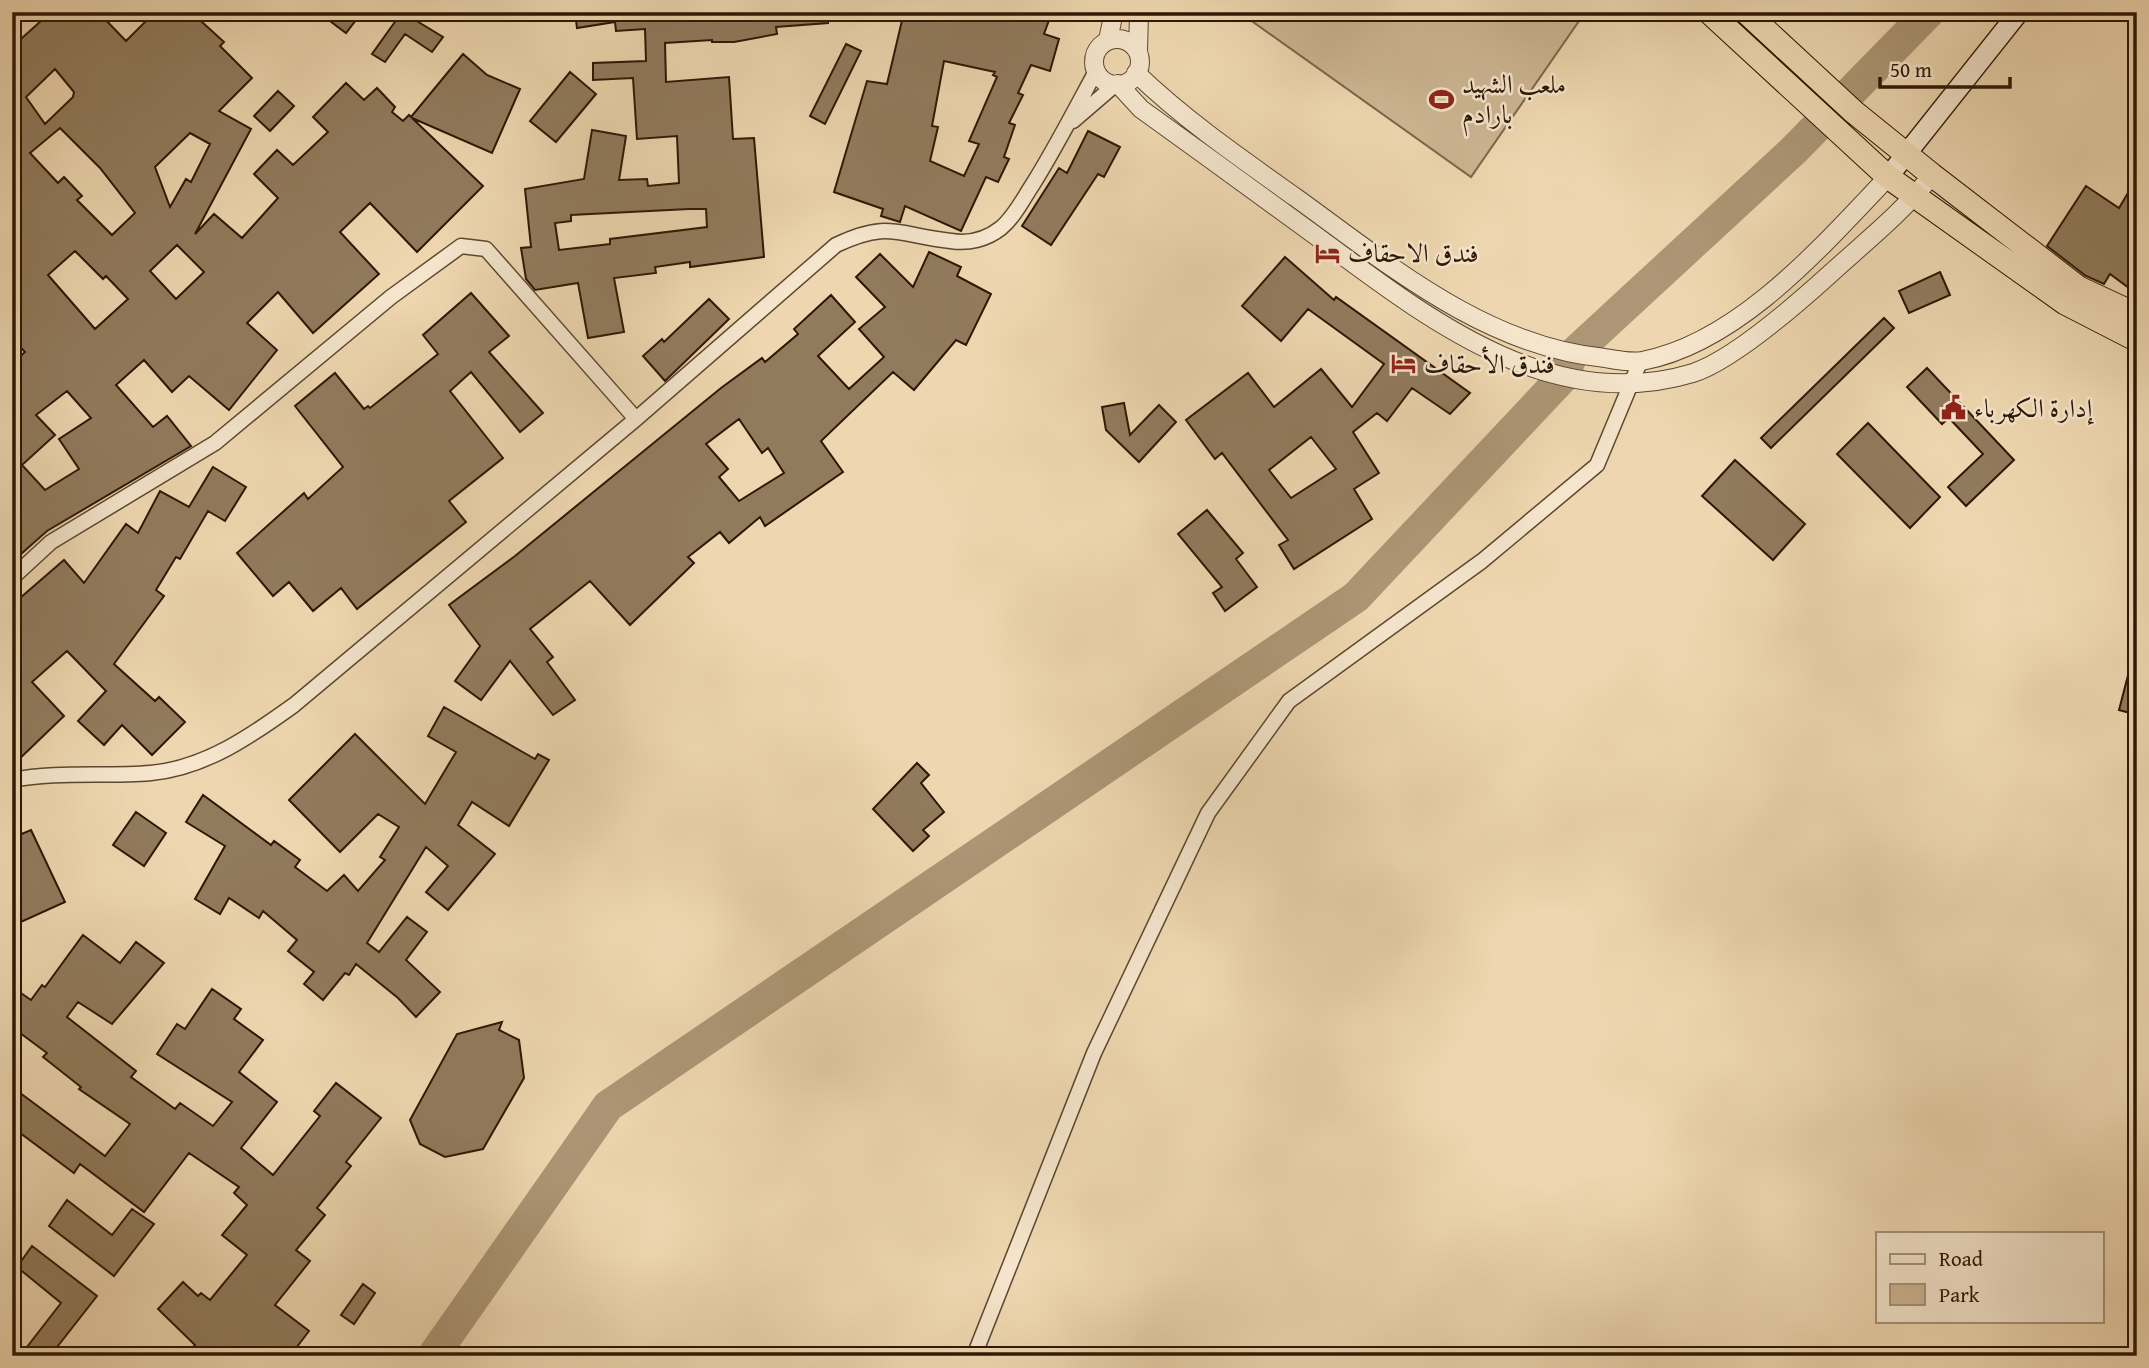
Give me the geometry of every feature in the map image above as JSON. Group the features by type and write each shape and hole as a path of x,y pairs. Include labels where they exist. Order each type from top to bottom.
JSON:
{"highway":[{"path":"1709,12 1817,95 1854,112 2079,288 2137,315"},
{"path":"1746,12 1817,95 1839,133 1888,177 2065,303 2137,340"}],"main road":[{"path":"1888,177 2019,12"}],"street":[{"path":"12,780 34,775 153,773 204,760 254,734 294,705 636,419 836,245 864,232 882,229 961,243 988,236 1000,229 1014,213 1071,122 1096,71 1096,53 1108,40 1114,12"},
{"path":"1136,74 1139,12"},
{"path":"1108,40 1129,42 1138,52"},
{"path":"1096,71 1101,78 1117,84 1142,109 1423,313 1493,354 1563,377 1632,386 1695,372 1744,344 1796,304 1915,197 1932,175"},
{"path":"1071,122 1117,84 1136,74"},
{"path":"1136,74 1194,125 1433,294 1504,333 1572,355 1640,362 1695,343 1743,313 1814,254 1888,177"},
{"path":"1291,218 1303,202"},
{"path":"12,578 51,542 215,443 391,297 461,246 486,248 636,419"},
{"path":"974,1356 1094,1053 1208,813 1289,701 1482,561 1597,465 1640,362"}],"green space":[{"name":"ملعب الشهيد بارادم","path":"1239,12 1567,12 1579,21 1471,177"}],"building":[{"path":"51,12 88,12 94,18 99,13 126,41 155,12 191,12 224,42 220,46 252,78 219,111 251,129 195,234 214,214 242,238 278,198 254,174 277,150 293,165 328,132 313,117 346,83 364,100 377,88 395,107 392,112 403,121 409,115 411,117 463,54 487,75 520,89 492,153 412,118 483,186 417,252 370,203 340,232 379,274 313,333 278,292 247,323 277,350 229,410 189,376 172,392 144,360 116,385 153,427 167,416 191,446 47,531 12,562 12,364 25,352 12,338 12,47","holes":["55,69 74,92 73,97 45,124 26,97","60,128 100,168 135,213 112,235 77,200 82,196 64,177 58,183 30,153","190,133 210,144 191,182 186,179 170,207 155,167","177,245 204,272 176,299 150,271","75,251 103,279 106,276 128,299 95,329 48,275","67,391 91,418 59,439 79,469 45,490 22,465 55,435 36,415"]},
{"path":"318,12 362,12 346,33"},
{"path":"402,12 443,37 432,52 405,34 385,62 372,54"},
{"path":"575,12 739,12 739,17 761,12 828,12 828,23 776,27 777,34 734,42 712,40 665,43 666,82 729,77 733,139 754,138 764,257 690,267 690,262 655,267 656,273 614,278 624,332 588,338 578,283 535,290 526,279 521,248 531,247 525,189 584,179 592,130 626,136 619,180 647,179 648,186 679,183 677,136 637,139 633,78 593,80 593,63 646,61 645,29 616,31 615,22 577,28","holes":["706,209 707,227 610,239 610,244 559,250 555,223 571,221 571,215"]},
{"path":"904,12 1052,12 1044,34 1059,39 1050,71 1031,65 1018,93 1023,95 1009,123 1015,125 1004,157 1009,159 998,182 986,177 961,231 905,206 900,222 881,216 883,209 834,192 867,81 887,84","holes":["944,61 995,72 993,75 997,77 969,141 979,144 964,176 930,161 938,127 932,126"]},
{"path":"846,44 861,51 825,124 810,116"},
{"path":"570,72 596,94 556,142 530,121"},
{"path":"278,91 294,106 270,131 254,116"},
{"path":"1088,131 1120,147 1104,177 1098,174 1051,245 1022,226 1059,168 1067,173"},
{"path":"2086,186 2119,208 2128,193 2137,199 2137,294 2110,274 2104,284 2086,276 2047,246"},
{"path":"929,252 961,267 957,276 991,294 966,345 956,340 914,390 893,372 821,441 843,472 765,526 760,517 729,543 720,532 688,557 694,563 630,625 590,581 530,629 553,657 547,662 575,700 553,715 510,661 481,700 455,681 480,646 449,605 515,556 721,388 762,358 765,362 798,334 794,329 831,295 855,322 818,356 849,389 884,357 859,329 885,307 856,277 880,254 913,287","holes":["739,419 762,453 768,448 784,473 739,501 719,477 728,469 706,444"]},
{"path":"1285,257 1334,300 1336,297 1470,393 1450,414 1412,388 1387,421 1377,413 1353,432 1379,473 1354,489 1372,519 1294,569 1279,545 1288,540 1222,453 1215,459 1186,420 1248,373 1274,407 1321,369 1352,407 1384,364 1308,309 1281,341 1242,306","holes":["1311,437 1336,469 1291,498 1269,470"]},
{"path":"1940,272 1950,295 1909,313 1899,291"},
{"path":"471,293 509,336 489,352 543,413 520,432 471,372 450,391 503,458 449,501 466,522 357,609 341,588 313,611 289,582 273,596 237,553 304,493 308,499 343,467 295,406 335,373 364,409 368,406 370,408 438,354 423,335"},
{"path":"709,299 729,319 665,381 643,356 662,339 664,342"},
{"path":"1884,318 1894,328 1771,448 1761,438"},
{"path":"1927,368 2014,460 1966,506 1948,487 1983,454 1949,418 1942,424 1907,387"},
{"path":"1124,403 1130,435 1159,405 1176,422 1139,462 1106,430 1102,407"},
{"path":"1868,423 1940,497 1910,528 1837,454"},
{"path":"1735,460 1805,524 1773,560 1702,496"},
{"path":"213,467 246,487 225,521 208,511 180,559 176,557 156,590 164,596 114,664 155,701 159,697 185,722 152,755 122,725 104,745 78,721 106,691 67,651 32,682 64,716 12,766 12,605 64,560 84,583 126,524 138,533 160,491 189,507"},
{"path":"1207,510 1243,553 1236,559 1257,587 1225,611 1213,593 1222,587 1178,534"},
{"path":"2132,660 2137,661 2137,715 2119,710"},
{"path":"444,707 535,759 538,754 549,760 509,826 472,802 458,825 495,854 448,910 426,892 448,866 426,847 367,943 379,952 407,917 427,932 406,960 440,992 416,1017 398,998 356,964 349,975 345,973 323,1000 304,984 314,972 288,951 297,940 263,911 259,918 229,898 220,914 195,899 225,846 186,822 203,795 271,845 274,841 300,860 295,867 327,891 344,875 358,891 385,860 380,857 399,827 378,814 340,852 289,800 355,734 425,804 456,752 428,736"},
{"path":"917,763 929,775 921,783 944,812 923,830 929,836 913,851 873,809"},
{"path":"136,812 166,833 144,866 113,845"},
{"path":"31,830 65,902 12,926 12,838"},
{"path":"83,935 120,963 136,942 164,963 112,1024 78,1002 67,1017 136,1071 131,1077 175,1109 180,1103 213,1126 232,1102 157,1054 177,1024 185,1029 212,989 241,1009 234,1019 263,1040 239,1072 277,1102 241,1148 273,1175 320,1116 314,1111 336,1083 381,1118 346,1162 351,1166 317,1208 325,1215 296,1250 310,1261 275,1305 309,1331 290,1356 185,1356 195,1345 158,1309 183,1282 198,1296 201,1293 210,1300 247,1255 222,1235 247,1205 234,1193 239,1187 189,1153 144,1212 80,1164 74,1173 12,1127 12,1087 105,1156 130,1124 79,1089 81,1087 43,1057 47,1053 12,1027 12,987 31,1000 42,985 45,987"},
{"path":"502,1022 499,1030 519,1040 524,1078 483,1149 445,1157 420,1144 410,1120 457,1034"},
{"path":"67,1200 112,1235 132,1209 154,1224 114,1276 49,1226"},
{"path":"32,1246 97,1296 50,1356 20,1356 61,1303 17,1267"},
{"path":"363,1284 375,1293 354,1324 341,1315"}],"waterway":[{"path":"433,1356 608,1106 1356,597 1563,377 1572,355 1794,150 1929,12"}],"place":[{"name":"ملعب الشهيد بارادم","path":"1442,99"},
{"name":"فندق الاحقاف","path":"1328,253"},
{"name":"فندق الأحقاف","path":"1404,364"},
{"name":"إدارة الكهرباء","path":"1954,408"}]}
